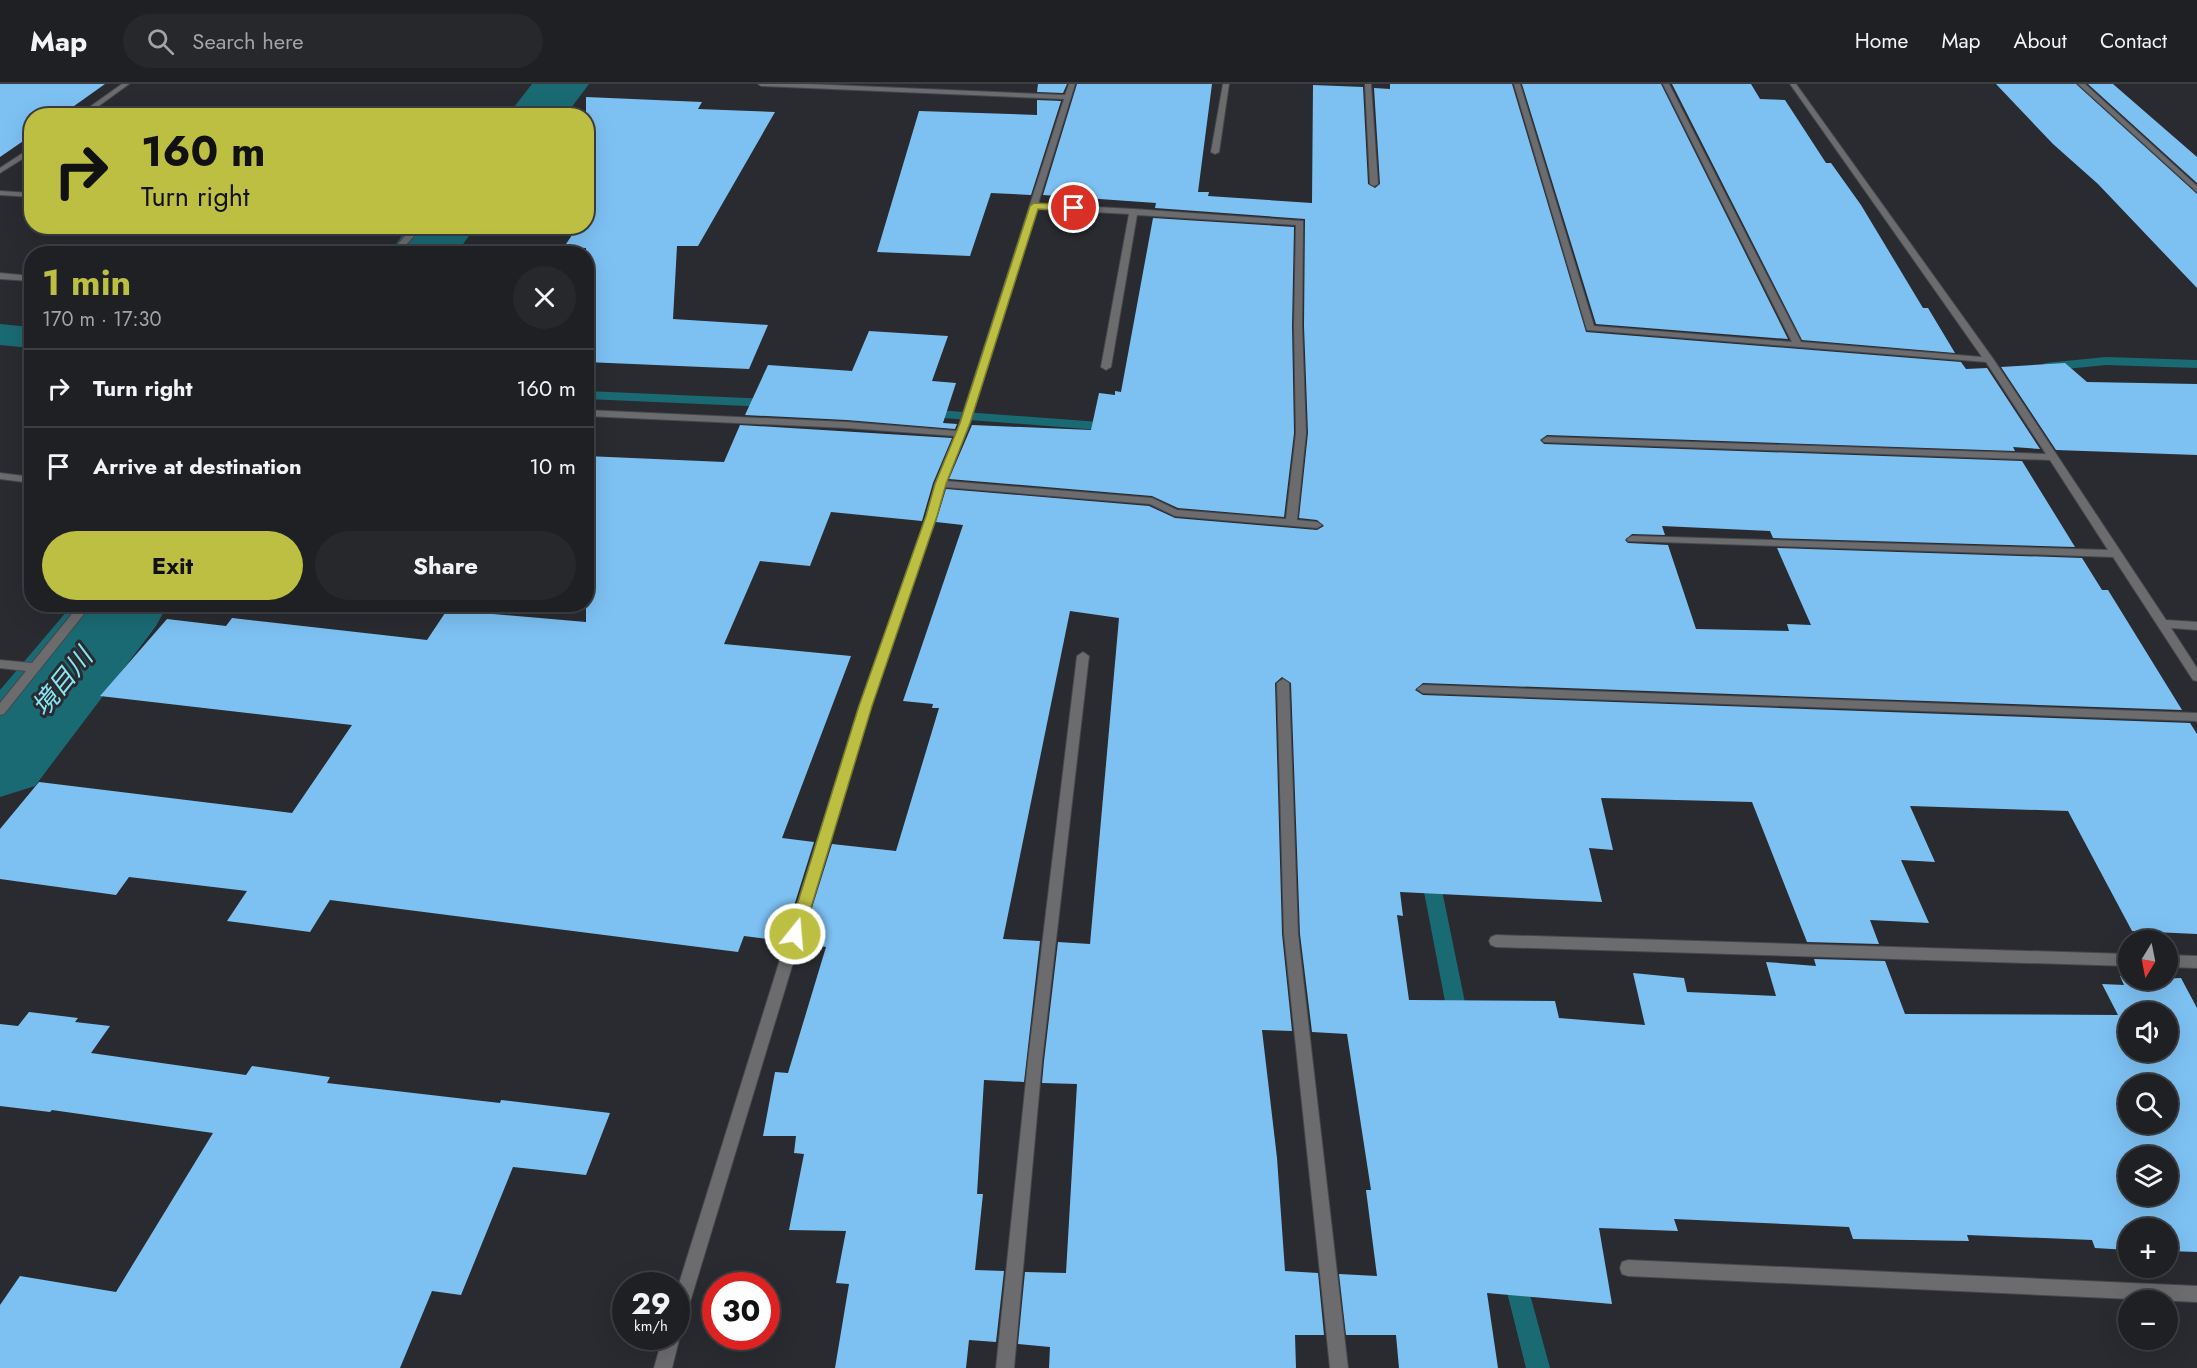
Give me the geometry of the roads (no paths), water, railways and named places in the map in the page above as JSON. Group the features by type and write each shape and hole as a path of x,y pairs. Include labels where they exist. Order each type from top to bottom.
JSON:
{"street":[{"path":"92,108 126,84"},
{"path":"761,84 1068,97"},
{"path":"690,1277 862,718 932,516 940,484 970,409 1071,84"},
{"path":"1215,152 1226,84"},
{"path":"1368,84 1374,184"},
{"path":"1517,84 1590,328 1989,360"},
{"path":"1666,84 1798,345"},
{"path":"1793,84 1989,360 2197,677"},
{"path":"2081,84 2197,190"},
{"path":"0,171 24,154"},
{"path":"0,193 24,194"},
{"path":"1034,206 1300,223 1298,326 1301,433 1291,523"},
{"path":"1106,367 1134,212"},
{"path":"400,246 412,234"},
{"path":"0,276 24,278"},
{"path":"594,413 963,429"},
{"path":"1547,440 2052,456"},
{"path":"0,477 24,479"},
{"path":"940,484 1152,501 1175,513 1317,525"},
{"path":"1632,539 2116,554"},
{"path":"0,711 80,612"},
{"path":"2162,624 2197,626"},
{"path":"1005,1368 1035,1061 1083,656"},
{"path":"0,664 35,668"},
{"path":"1283,683 1291,934 1339,1368"},
{"path":"1423,688 2197,717"},
{"path":"1496,940 2118,960"},
{"path":"2178,961 2197,962"},
{"path":"1628,1268 2197,1294"},
{"path":"663,1368 668,1350"}],"water":[{"path":"0,324 24,326 24,347 0,345"}],"waterway":[{"name":"境目川","path":"542,108 561,84"},
{"name":"境目川","path":"428,246 438,234"},
{"path":"2045,367 2106,361 2197,364"},
{"path":"594,395 771,403"},
{"path":"923,413 1113,427"},
{"name":"境目川","path":"0,759 118,612"},
{"path":"1429,871 1459,1022"},
{"path":"1514,1276 1538,1368"}]}
